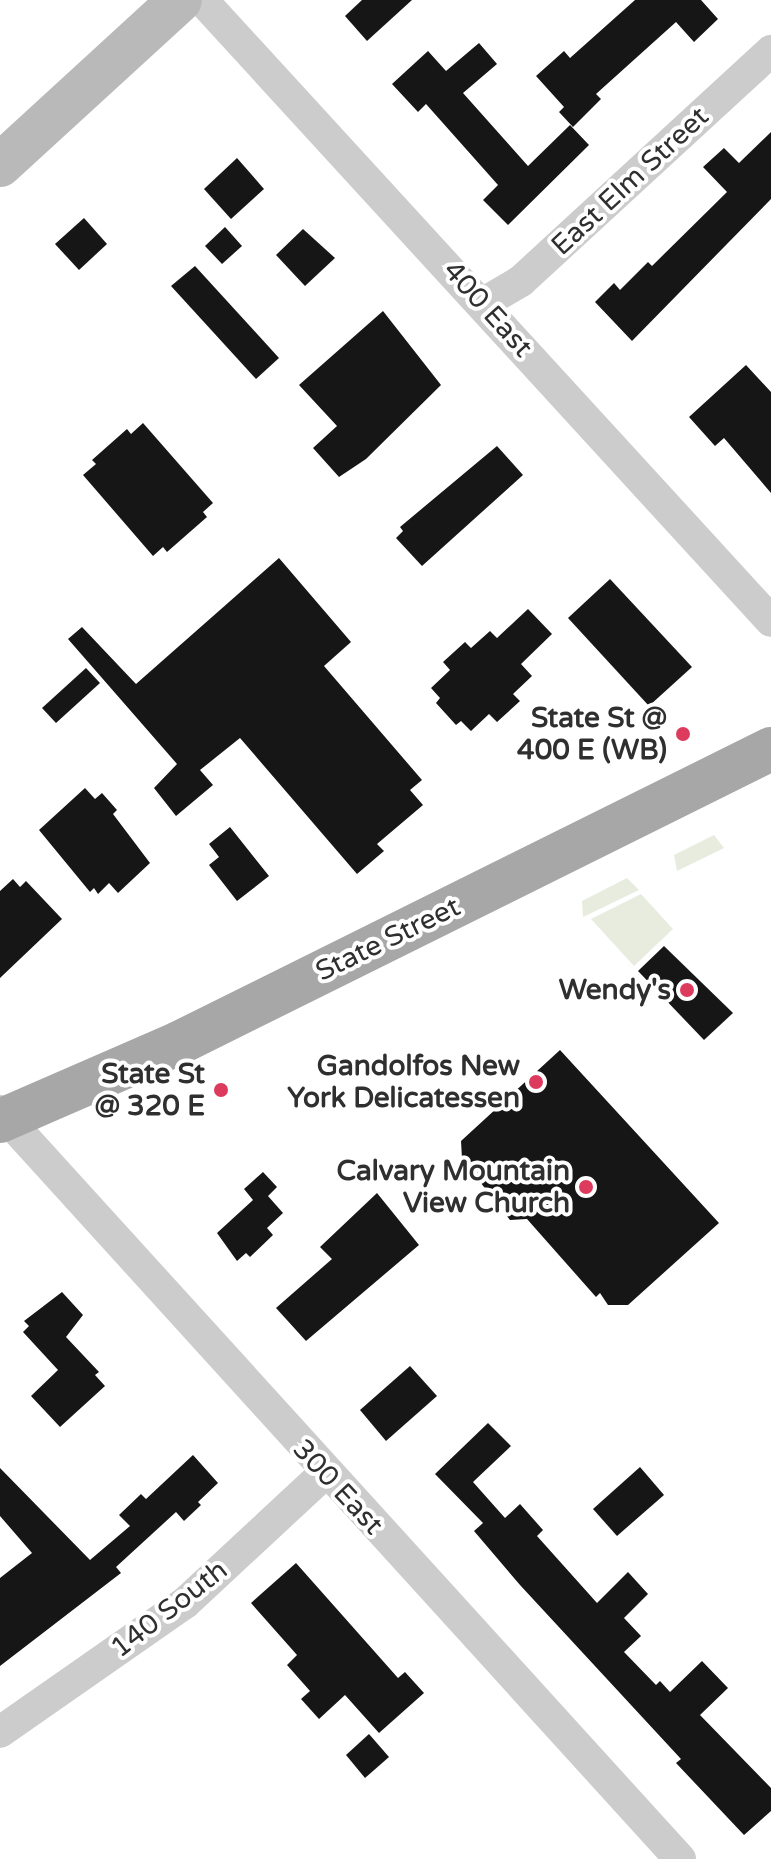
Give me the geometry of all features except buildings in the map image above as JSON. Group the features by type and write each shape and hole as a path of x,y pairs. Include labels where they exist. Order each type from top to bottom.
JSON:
{"main road":[{"path":"0,165 180,0"},
{"name":"State Street","path":"2,1117 179,1043 771,749"}],"street":[{"name":"400 East","path":"202,0 771,621"},
{"name":"East Elm Street","path":"482,304 521,281 771,51"},
{"name":"300 East","path":"2,1117 680,1859"},
{"name":"140 South","path":"0,1732 185,1603 326,1472"}],"shaded area":[{"path":"714,835 724,848 677,871 674,855"},
{"path":"627,878 639,890 583,917 582,901"},
{"path":"641,894 673,929 634,966 591,919"}],"place":[{"name":"State St @ 400 E (WB)","path":"683,734"},
{"name":"Wendy's","path":"687,990"},
{"name":"Gandolfos New York Delicatessen","path":"536,1082"},
{"name":"State St @ 320 E","path":"221,1090"},
{"name":"Calvary Mountain View Church","path":"586,1187"}]}
